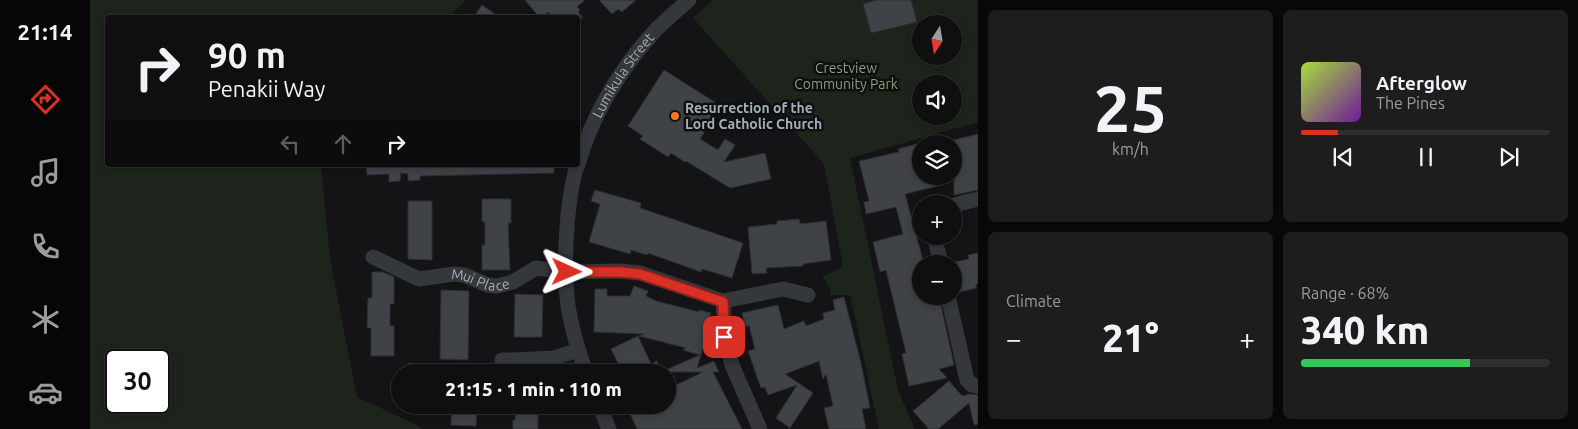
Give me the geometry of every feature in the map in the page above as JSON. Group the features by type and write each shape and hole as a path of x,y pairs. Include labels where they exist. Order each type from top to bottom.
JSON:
{"street":[{"name":"Lumikula Street","path":"580,156 594,122 621,75 652,34 689,0"},
{"name":"Lumikula Street","path":"577,167 568,217 568,305 583,364"},
{"path":"962,203 978,200"},
{"name":"Mui Place","path":"373,257 420,279 454,274 464,275 488,285 497,286 513,282 536,268 567,272 640,274 723,302"},
{"path":"760,429 732,365 724,337 723,302 783,289 808,295"},
{"path":"950,305 967,380 972,385 978,386"},
{"path":"502,360 554,358 578,350"},
{"path":"603,414 609,429"}],"green space":[{"path":"90,0 466,0 451,15 105,15 105,167 321,167 330,259 357,397 423,429 90,429"},
{"name":"Crestview Community Park","path":"713,0 978,0 978,122 932,135 912,135 912,141 850,158 898,390 915,429 879,429 850,295 830,295 830,289 823,277 843,266 824,164 693,18"}],"building":[{"path":"525,0 585,0 577,7 580,10 578,12 583,18 580,18 580,15 550,15 548,12 544,15 538,15"},
{"path":"599,0 636,0 622,12 618,9 612,14"},
{"path":"877,0 911,0 915,15 912,15 912,23 871,33 863,4"},
{"path":"482,5 497,15 475,15"},
{"name":"Resurrection of the Lord Catholic Church","path":"664,70 721,106 700,139 718,150 725,139 735,145 724,162 765,153 771,179 730,188 686,161 671,153 668,157 640,139 643,136 628,126"},
{"path":"978,134 978,190 954,195 954,185 962,185 962,138"},
{"path":"912,145 912,185 938,185 905,194 912,220 912,245 919,245 922,255 912,255 912,305 941,305 954,365 939,369 947,378 909,386 902,354 906,353 886,270 880,272 873,242 903,234 896,207 866,214 864,202 869,201 859,161 899,152 898,149"},
{"path":"366,167 554,167 554,173 420,176 420,180 408,181 408,174 401,173 400,181 389,182 389,174 367,175"},
{"path":"595,190 641,203 640,208 743,243 732,278 702,269 701,272 648,253 647,255 631,250 630,254 589,242 600,204 591,201"},
{"path":"482,199 511,199 511,223 508,223 510,270 482,270 482,245 485,245 485,222 482,222"},
{"path":"408,201 432,201 432,260 408,259"},
{"path":"799,219 800,224 826,221 831,260 803,264 803,266 766,268 767,273 752,274 748,227 777,224 777,221"},
{"path":"978,253 978,284 976,284 976,288 962,292 962,260 969,259 968,255"},
{"path":"372,272 383,272 394,277 394,304 390,304 390,326 394,326 394,356 371,356 371,328 367,328 368,298 372,298"},
{"path":"634,286 648,291 646,296 656,301 699,312 699,310 711,313 703,337 706,338 697,368 714,361 719,372 713,372 742,429 637,429 630,414 676,414 676,385 703,372 676,372 676,365 700,355 683,350 686,348 639,336 644,334 594,332 595,289 607,289 607,296 630,296"},
{"path":"441,290 469,291 468,360 440,359"},
{"path":"515,294 543,295 542,337 514,337"},
{"path":"844,297 870,408 862,409 866,429 829,429 824,408 833,406 826,374 823,379 819,361 785,374 813,393 790,428 776,418 797,385 768,395 765,387 761,388 748,351 755,349 749,326 745,327 742,313 778,305 784,329 804,321 806,326 824,319 823,313 835,310 833,300"},
{"path":"638,336 651,364 616,364 618,363 611,349"},
{"path":"949,381 962,396 978,395 978,424 974,425 969,403 938,429 929,429 913,411"},
{"path":"452,414 477,414 476,426 451,425"},
{"path":"515,414 538,414 538,429 513,429 513,420 515,420"}],"place":[{"name":"Resurrection of the Lord Catholic Church","path":"675,116"}],"route":[{"path":"567,272 640,274 723,302 724,337"}]}
